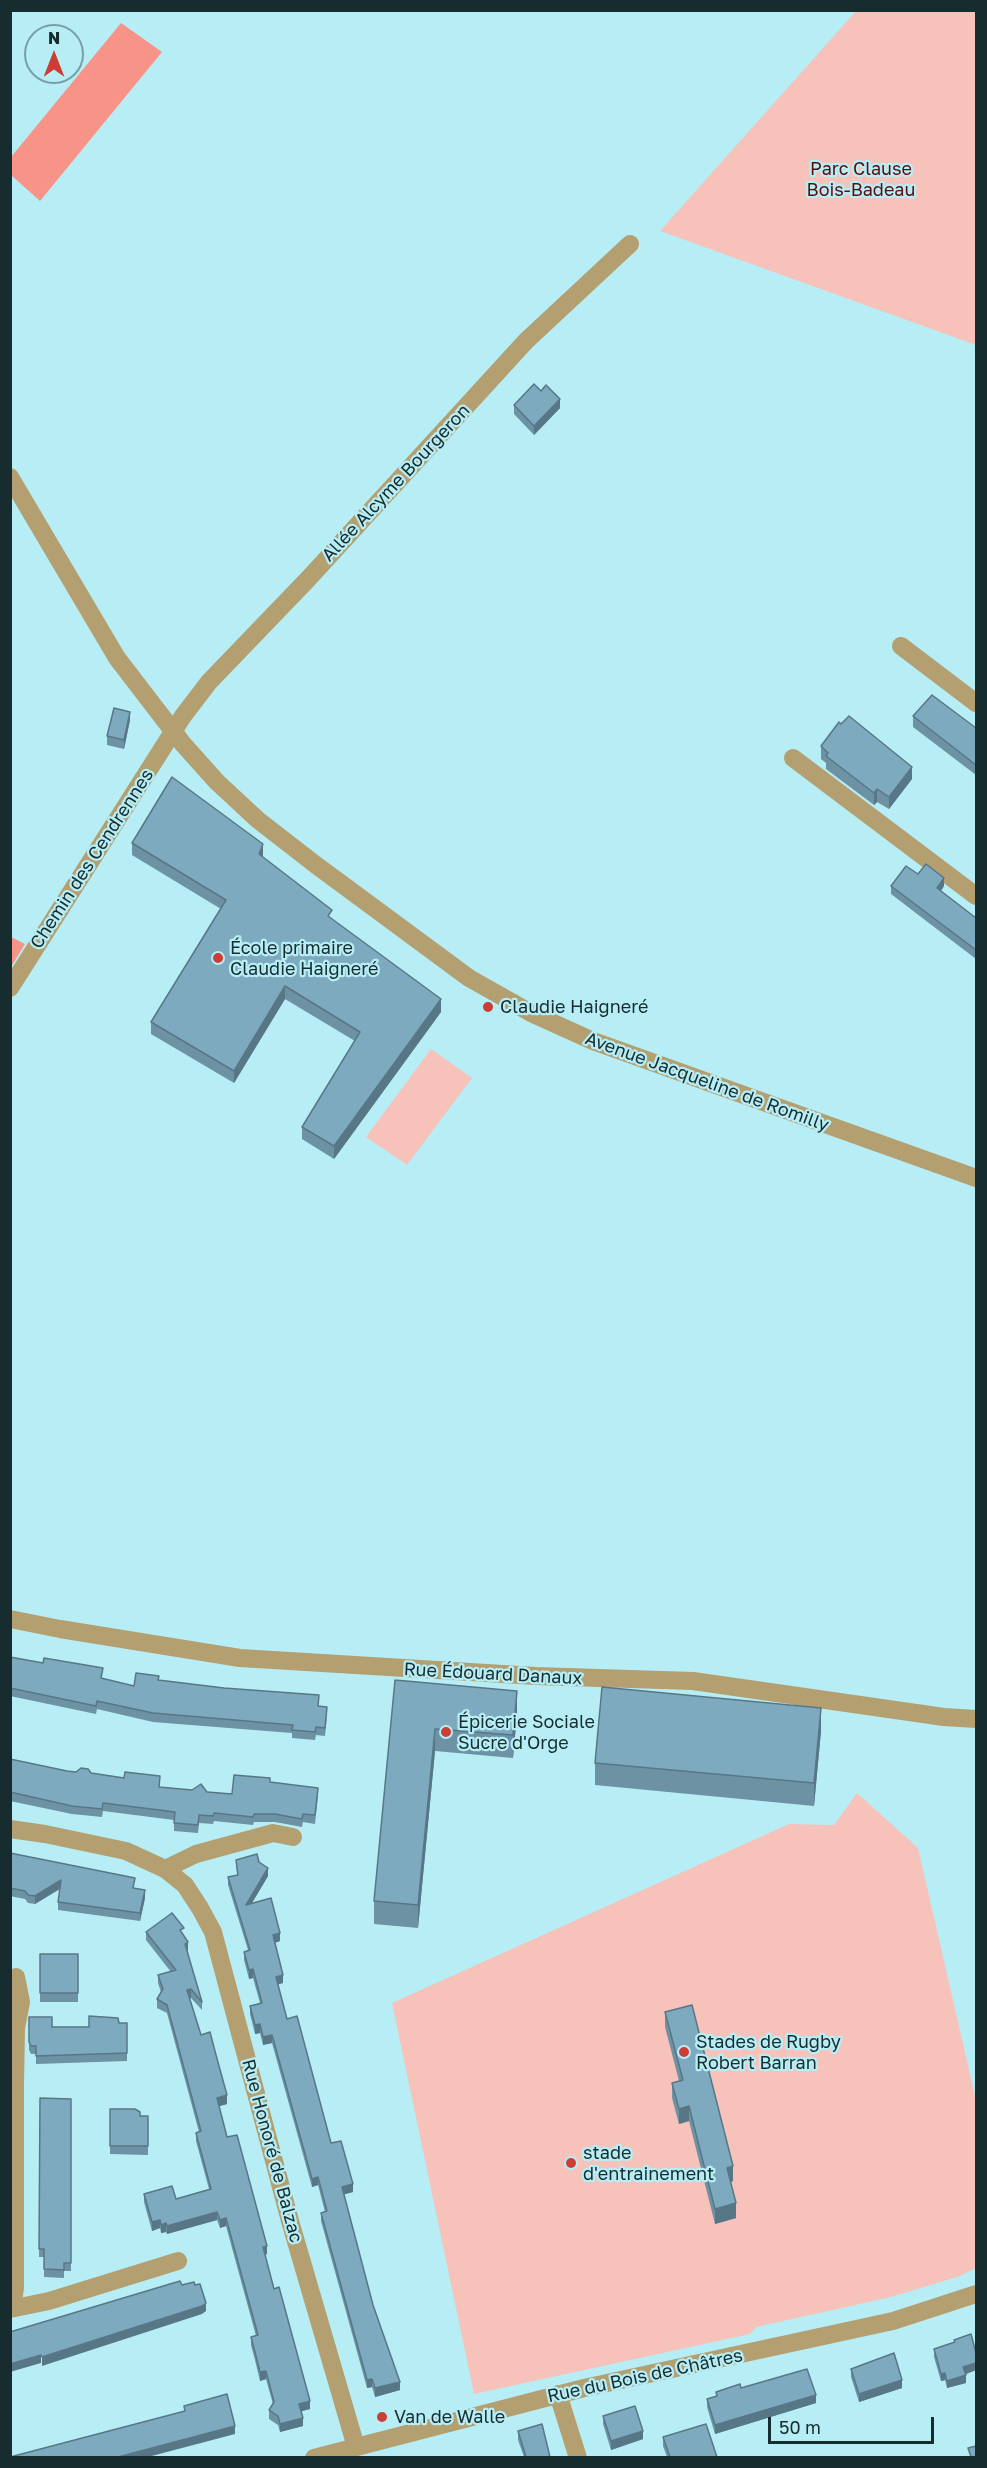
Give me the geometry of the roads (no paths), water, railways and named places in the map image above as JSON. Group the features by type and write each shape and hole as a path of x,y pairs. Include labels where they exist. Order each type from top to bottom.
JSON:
{"street":[{"name":"Allée Alcyme Bourgeron","path":"174,731 209,682 317,569 526,341 630,244"},
{"name":"Avenue Jacqueline de Romilly","path":"10,477 117,658 217,782 258,820 469,978 531,1013 593,1041 976,1178"},
{"path":"901,646 976,703"},
{"name":"Chemin des Cendrennes","path":"10,988 174,731"},
{"path":"793,758 976,896"},
{"name":"Rue Édouard Danaux","path":"10,1619 240,1658 500,1675 693,1681 944,1717 976,1719"},
{"name":"Rue Honoré de Balzac","path":"10,1829 64,1837 126,1851 165,1869 185,1885 213,1932 290,2221 356,2447"},
{"path":"165,1869 196,1854 273,1833 293,1837"},
{"path":"16,1977 21,2002 16,2028 13,2086 15,2288 11,2309 49,2301 178,2261"},
{"name":"Rue du Bois de Châtres","path":"314,2457 558,2394 830,2337 893,2321 976,2295"},
{"path":"558,2394 578,2457"}],"place":[{"name":"École primaire Claudie Haigneré","path":"218,958"},
{"name":"Claudie Haigneré","path":"488,1007"},
{"name":"Épicerie Sociale Sucre d'Orge","path":"446,1732"},
{"name":"Stades de Rugby Robert Barran","path":"684,2052"},
{"name":"stade d'entrainement","path":"571,2163"},
{"name":"Van de Walle","path":"382,2417"}],"park label":[{"name":"Parc Clause Bois-Badeau","path":"861,180"}]}
